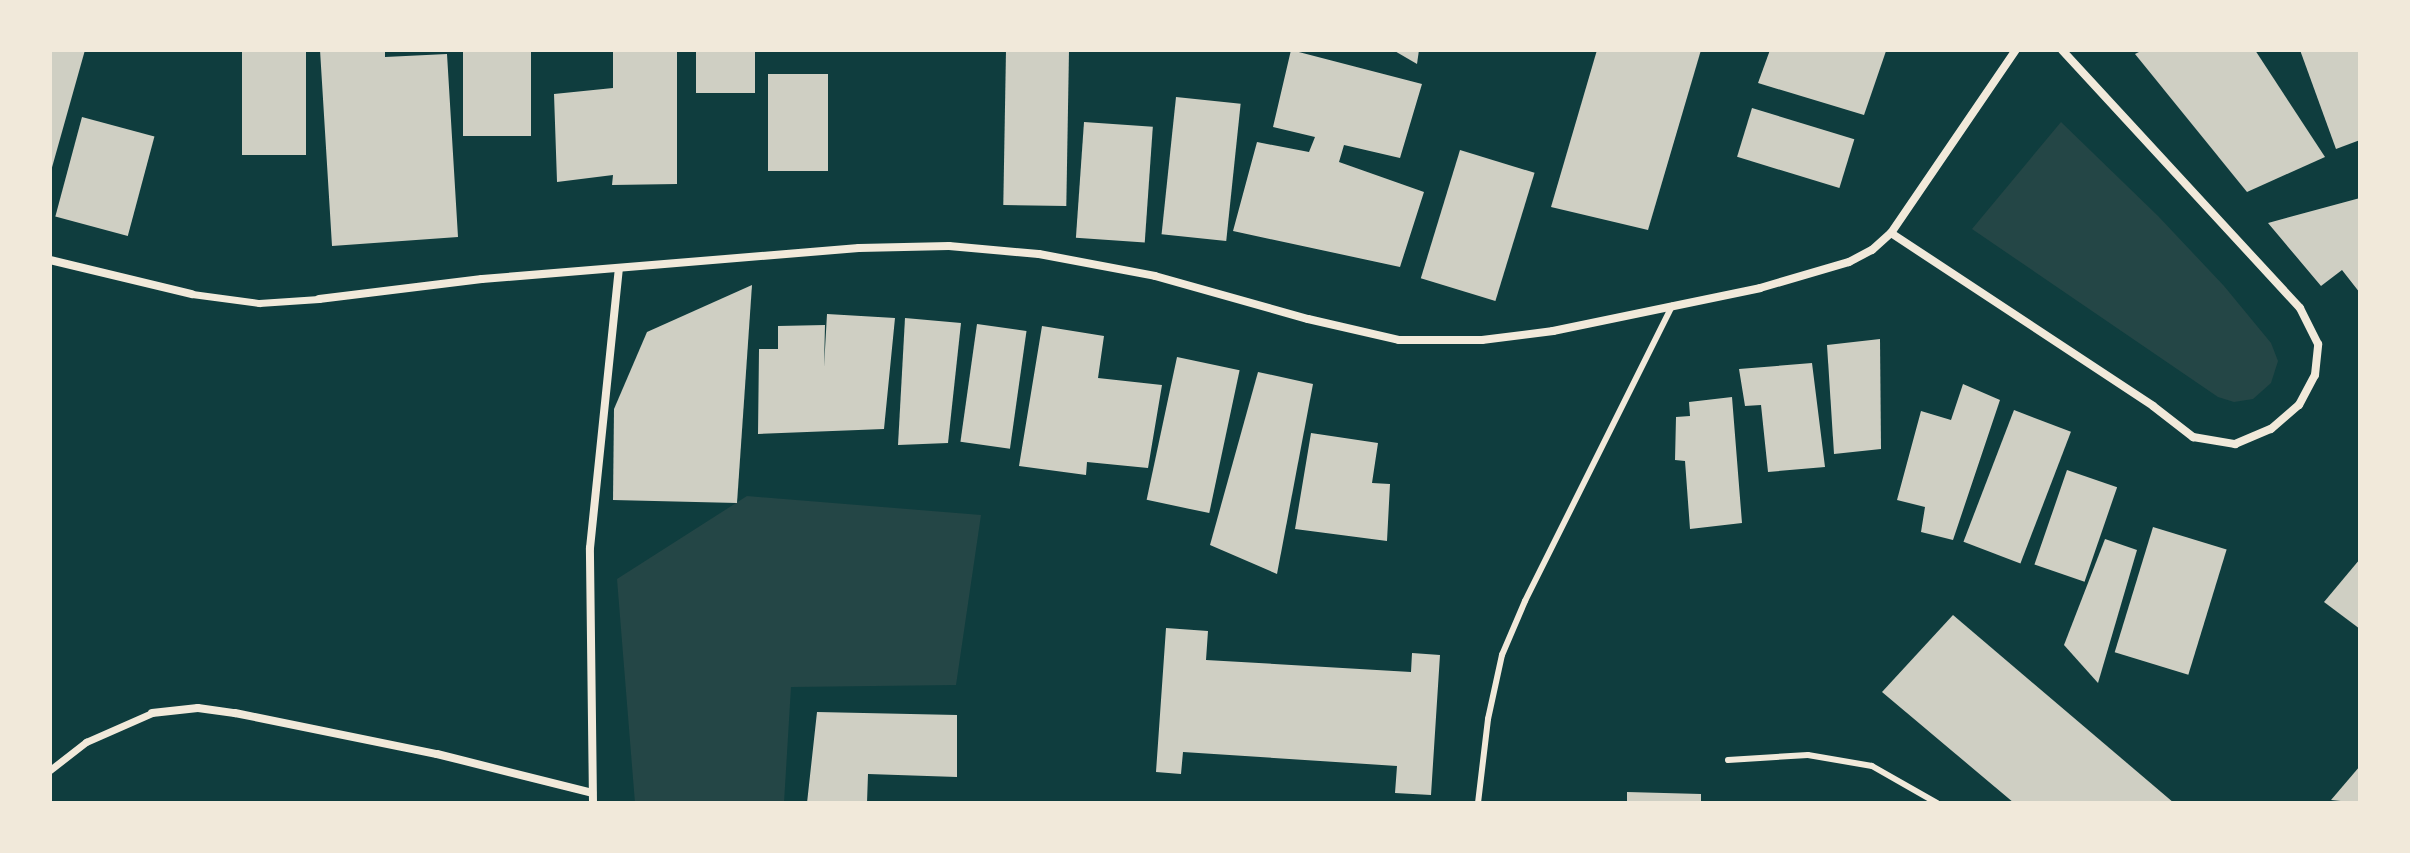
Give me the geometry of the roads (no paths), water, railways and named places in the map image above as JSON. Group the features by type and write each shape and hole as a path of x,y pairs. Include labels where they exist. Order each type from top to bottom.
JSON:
{"street":[{"path":"50,260 192,294 259,303 319,299 482,279 859,248 949,246 1024,253 1155,276 1308,319 1399,340 1482,340 1553,331 1760,288 1849,262 1872,250 1891,233 2016,50"},
{"path":"1891,233 2153,406 2193,437 2235,444 2271,429 2299,405 2315,375 2318,344 2300,308 2062,50"},
{"path":"593,803 590,548 619,269"},
{"path":"50,770 86,742 152,713 198,708 437,754 592,793"}],"lane":[{"path":"1478,803 1488,719 1502,655 1525,601 1672,306"},
{"path":"1728,760 1808,755 1872,766 1937,803"}]}
